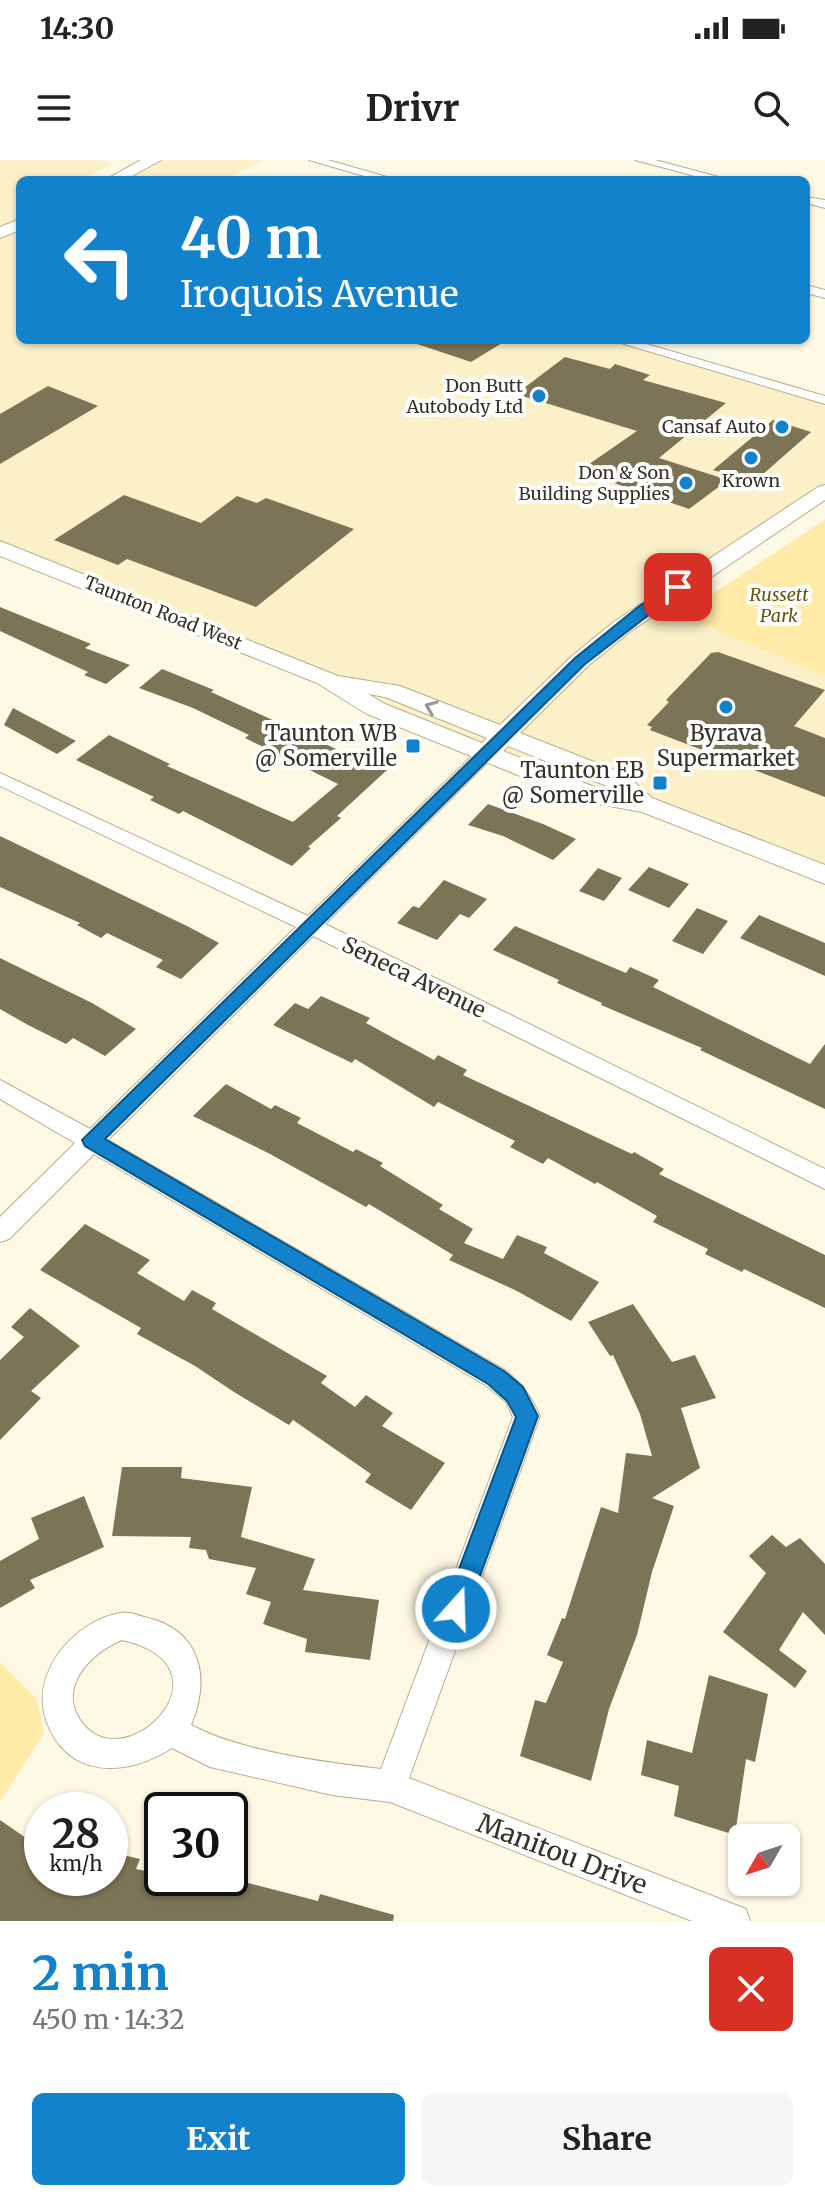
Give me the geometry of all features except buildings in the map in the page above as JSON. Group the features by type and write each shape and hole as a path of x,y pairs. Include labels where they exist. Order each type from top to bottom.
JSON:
{"main road":[{"path":"121,176 153,160"},
{"path":"495,744 580,661 642,610 825,491"},
{"name":"Taunton Road West","path":"0,548 325,678 376,709 495,744 591,795 648,805 825,875"}],"street":[{"path":"315,160 376,176"},
{"path":"641,160 707,176"},
{"path":"632,344 825,400"},
{"path":"0,1232 495,744"},
{"name":"Seneca Avenue","path":"0,779 309,925 825,1180"},
{"path":"0,1088 496,1378 515,1394 527,1416 390,1786"},
{"path":"122,1626 144,1627 163,1636 172,1643 183,1660 188,1682 185,1704 171,1731 154,1744 132,1754 100,1754 80,1744 65,1728 58,1710 57,1687 69,1659 85,1642 122,1626"},
{"name":"Manitou Drive","path":"171,1731 210,1752 332,1779 390,1786 734,1921"}],"shaded area":[{"path":"0,160 98,160 113,164 88,176 16,176 16,221 0,231"},
{"path":"153,160 264,160 232,176 121,176"},
{"path":"16,226 16,344 631,344 825,400 825,491 653,603 825,676 825,881 531,771 325,678 0,548 0,233"}],"green space":[{"name":"Russett Park","path":"825,519 825,676 681,615 814,527"},
{"path":"0,1662 37,1699 44,1733 0,1802"}],"place":[{"name":"Don Butt Autobody Ltd","path":"539,396"},
{"name":"Cansaf Auto","path":"782,427"},
{"name":"Krown","path":"751,458"},
{"name":"Don & Son Building Supplies","path":"686,483"},
{"name":"Byrava Supermarket","path":"726,707"},
{"name":"Taunton WB @ Somerville","path":"413,746"},
{"name":"Taunton EB @ Somerville","path":"660,783"}],"route":[{"path":"456,1609 527,1416 515,1394 496,1378 91,1140 580,661 642,610 678,587"}]}
